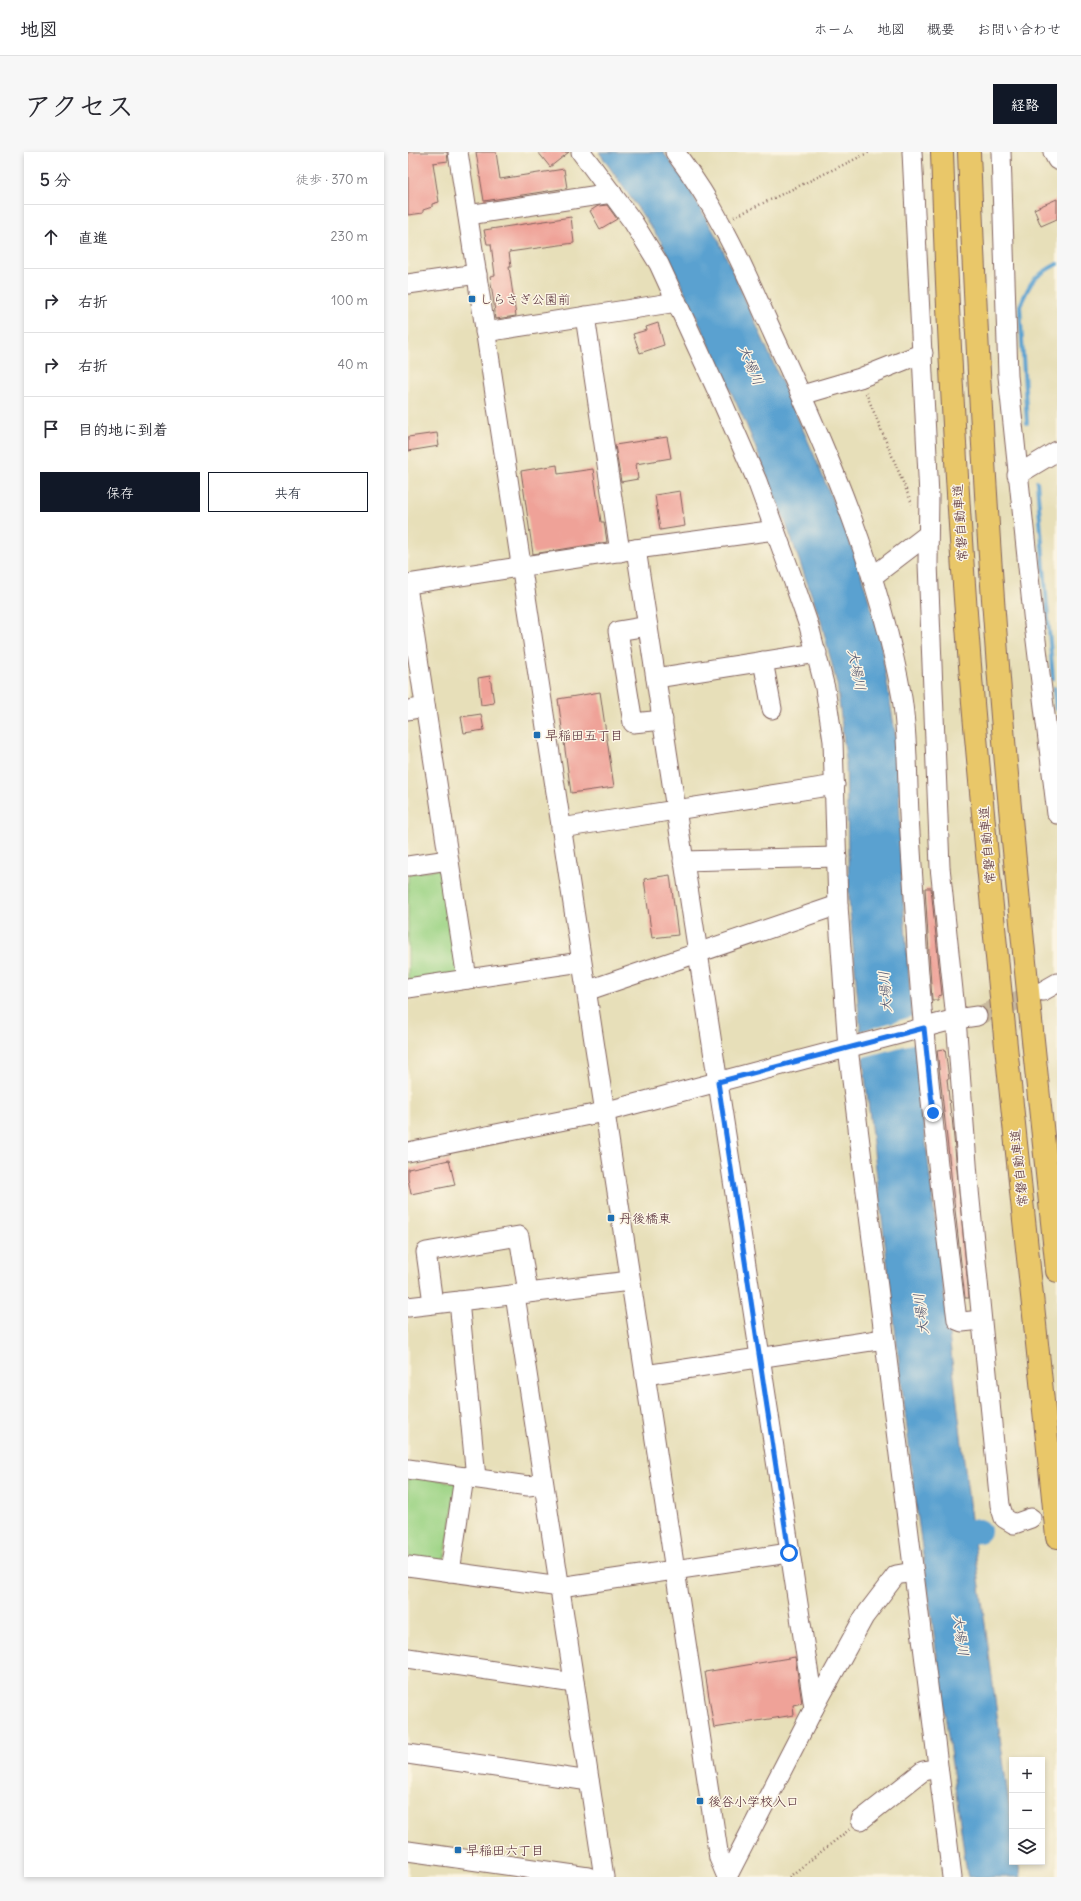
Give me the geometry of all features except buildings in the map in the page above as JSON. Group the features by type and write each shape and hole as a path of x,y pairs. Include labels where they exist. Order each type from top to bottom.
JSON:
{"highway":[{"name":"常磐自動車道","path":"942,152 946,280 958,500 973,704 999,976 1057,1537"},
{"name":"常磐自動車道","path":"970,152 974,280 985,496 1001,702 1014,850 1057,1270"}],"street":[{"path":"458,152 719,1858 727,1877"},
{"path":"581,152 633,222 658,264 677,302 757,481 817,653 833,741 838,905 851,1048 884,1339 952,1877"},
{"path":"675,152 696,181 721,223 802,395 841,492 872,577 885,622 902,699 909,769 909,816 922,1029 957,1320 962,1322 982,1320"},
{"path":"912,152 929,496 928,535 940,867 956,1019 968,1190 1000,1505 1004,1518 1014,1524 1031,1518"},
{"path":"1002,152 1008,376 1017,475 1051,717 1057,814"},
{"path":"1053,152 1057,160"},
{"path":"468,214 612,193"},
{"path":"408,284 477,274"},
{"path":"485,332 677,302"},
{"path":"584,316 628,550 648,626 789,1553 814,1708"},
{"path":"802,395 860,378 923,354"},
{"path":"1017,475 1057,451"},
{"path":"408,584 628,550 775,530"},
{"path":"872,577 928,535"},
{"path":"408,593 416,708 448,860 467,979"},
{"path":"648,626 618,631 633,723 663,720"},
{"path":"656,678 817,653"},
{"path":"763,662 772,709"},
{"path":"561,828 835,785"},
{"path":"909,816 938,798"},
{"path":"684,861 837,857"},
{"path":"408,866 448,860"},
{"path":"586,991 838,905"},
{"path":"408,988 582,962"},
{"path":"408,1152 604,1112 922,1029 956,1019 977,1010"},
{"path":"433,1303 426,1252 519,1236 521,1294 543,1484 604,1877"},
{"path":"408,1306 630,1281"},
{"path":"450,1572 470,1477 459,1301"},
{"path":"645,1375 884,1339"},
{"path":"408,1469 528,1486 543,1484"},
{"path":"408,1566 560,1587 789,1553"},
{"path":"727,1877 814,1708 864,1617 896,1575 913,1572"},
{"path":"408,1658 574,1683"},
{"path":"408,1754 589,1781"},
{"path":"861,1820 923,1771 938,1768"},
{"path":"408,1851 588,1877"}],"path":[{"path":"721,223 870,152"},
{"path":"860,378 915,510"},
{"path":"789,1877 861,1820"}],"green space":[{"path":"444,868 460,975 408,982 408,874"},
{"path":"408,1475 458,1483 444,1562 408,1558"}],"water":[{"name":"大場川","path":"599,152 663,152 682,177 719,241 812,450 856,558 879,633 898,751 902,887 914,1043 971,1519 1009,1804 1009,1865 1019,1865 1021,1877 968,1877 967,1873 916,1504 863,1059 849,900 846,759 837,684 821,621 785,521 747,426 662,243"}],"pier":[{"path":"914,1016 916,1043 860,1058 858,1032"}],"waterway":[{"path":"1027,423 1020,306 1027,290 1034,280 1043,272 1057,264"},
{"path":"1037,482 1053,679"},
{"path":"1054,688 1056,709"},
{"path":"948,1535 979,1531"}],"tunnel":[{"path":"977,1016 1042,991"}],"place":[{"name":"しらさぎ公園前","path":"472,299"},
{"name":"早稲田五丁目","path":"537,735"},
{"name":"丹後橋東","path":"611,1218"},
{"name":"後谷小学校入口","path":"700,1801"},
{"name":"早稲田六丁目","path":"458,1850"}],"route":[{"path":"789,1553 718,1082 924,1028 933,1113"}]}
